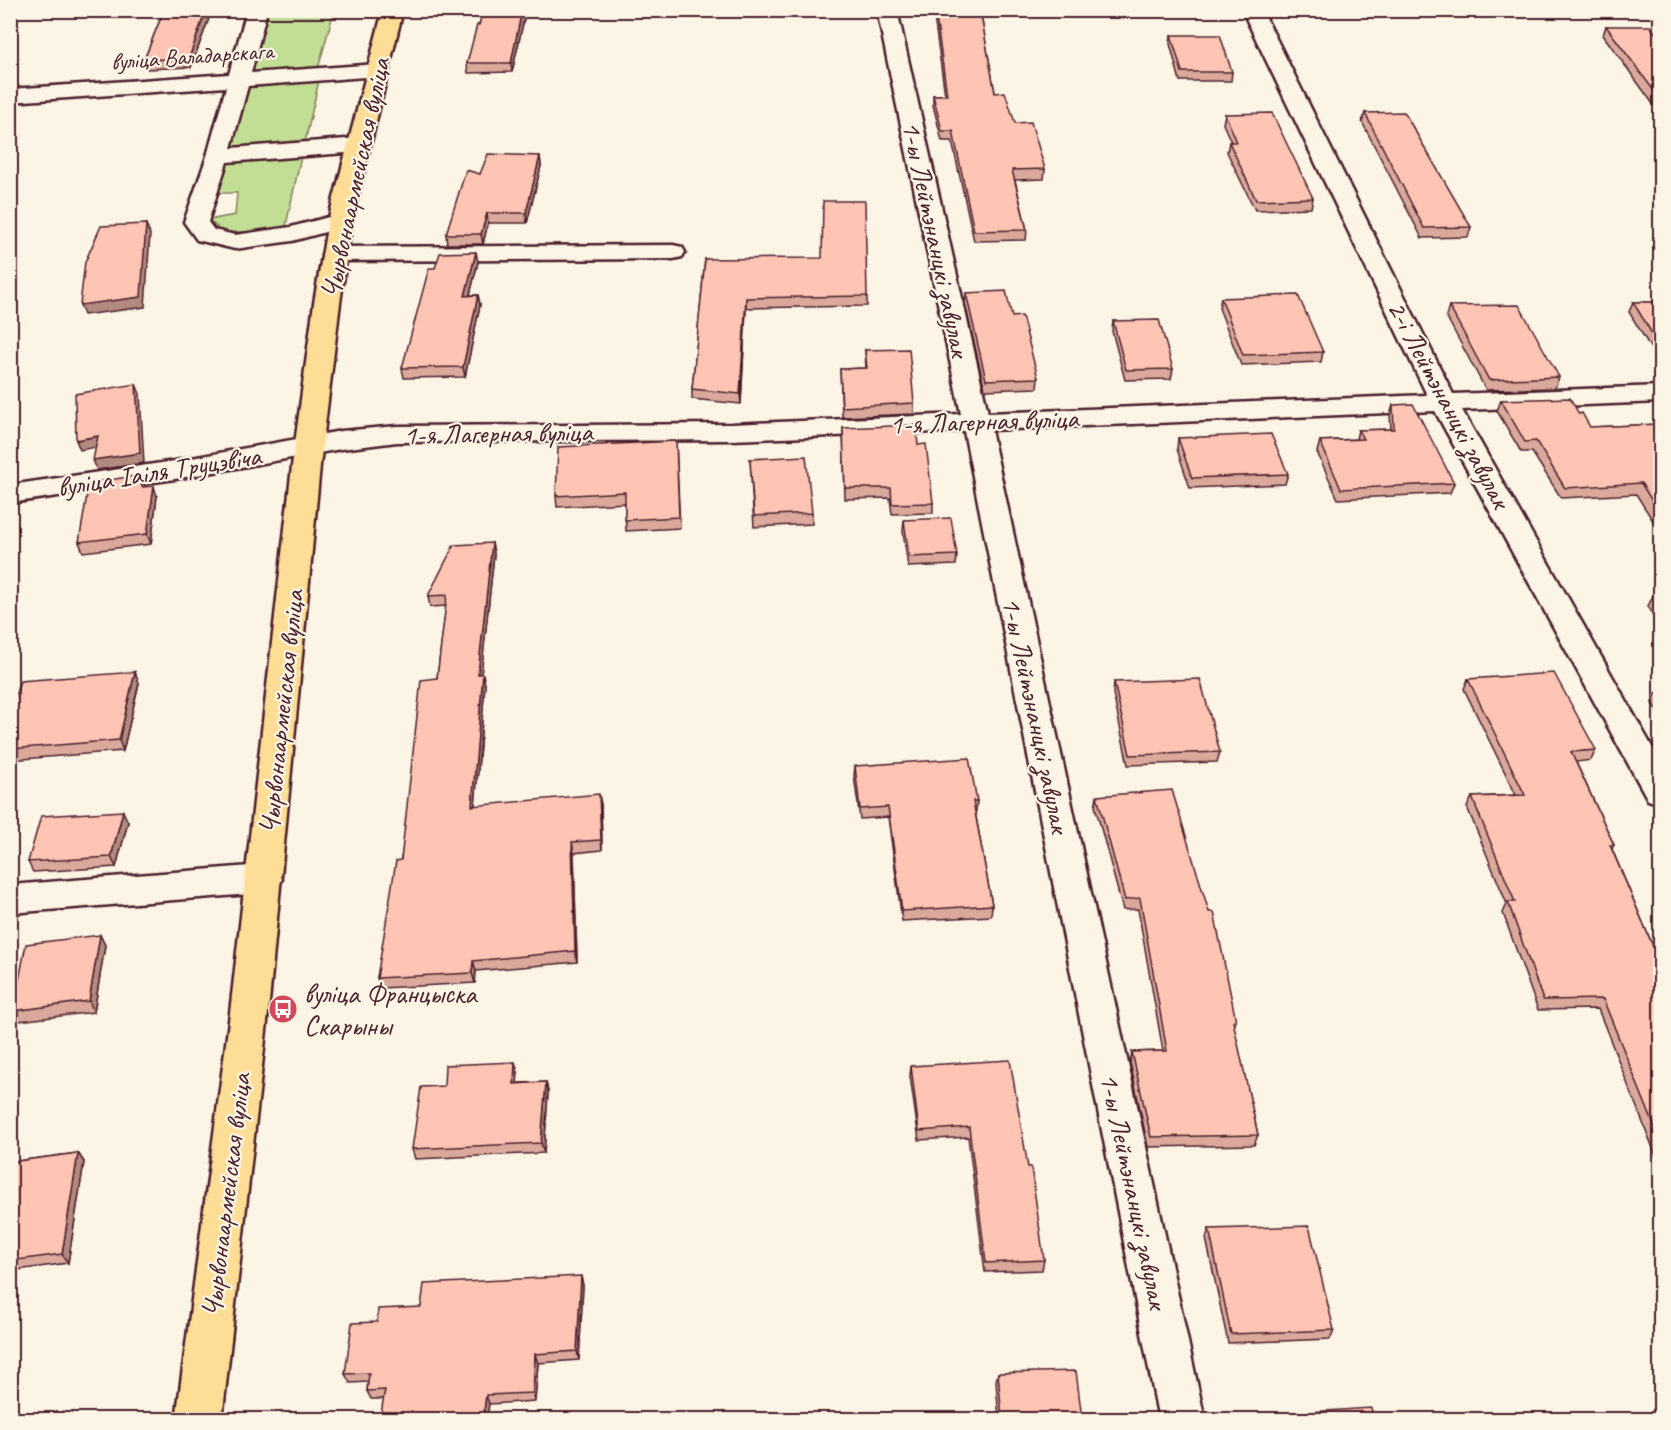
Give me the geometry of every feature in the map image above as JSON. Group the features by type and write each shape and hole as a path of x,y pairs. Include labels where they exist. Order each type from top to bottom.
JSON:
{"main road":[{"name":"Чырвонаармейская вуліца","path":"199,1419 264,879 308,447 334,254 340,220 393,10"}],"street":[{"path":"257,10 218,156 196,222 206,236 235,242 292,234 340,220"},
{"name":"1-ы Лейтэнанцкі завулак","path":"887,10 976,422 1182,1419"},
{"name":"2-і Лейтэнанцкі завулак","path":"1252,10 1444,403 1660,791"},
{"name":"вуліца Валадарскага","path":"10,96 378,70"},
{"path":"218,156 359,145"},
{"path":"334,254 673,252"},
{"name":"1-я Лагерная вуліца","path":"308,447 397,434 732,432 1660,394"},
{"name":"вуліца Іаіля Труцэвіча","path":"10,494 175,470 308,447"},
{"path":"10,899 264,879"}],"green space":[{"path":"265,11 334,11 317,72 247,77"},
{"path":"320,76 304,147 226,153 246,81"},
{"path":"302,152 285,230 213,233 217,227 208,220 235,215 237,193 212,193 222,158"}],"building":[{"path":"164,10 206,10 189,58 144,60"},
{"path":"483,10 522,10 511,63 467,63"},
{"path":"935,10 980,10 995,93 1005,92 1015,123 1031,122 1045,169 1012,170 1027,230 974,231 953,131 942,131 933,95 947,95"},
{"path":"1606,26 1650,26 1660,39 1660,99"},
{"path":"1171,35 1220,35 1232,72 1182,72"},
{"path":"1404,112 1471,227 1424,228 1365,113"},
{"path":"1272,113 1313,198 1256,200 1229,142 1237,142 1225,114"},
{"path":"488,154 540,156 526,213 487,213 481,234 446,234 466,170 480,174"},
{"path":"823,201 865,201 867,296 746,298 740,394 692,389 705,259 822,258"},
{"path":"146,224 141,297 80,305 85,262 101,226"},
{"path":"476,252 465,296 478,295 463,367 402,368 429,268 435,268 440,253"},
{"path":"1006,291 1012,317 1022,316 1038,378 986,380 966,293"},
{"path":"1298,295 1323,352 1243,355 1221,298"},
{"path":"1633,302 1660,302 1660,347"},
{"path":"1519,305 1559,377 1489,380 1449,306"},
{"path":"1159,320 1173,369 1126,370 1113,321"},
{"path":"909,349 914,403 842,407 840,369 867,368 865,350"},
{"path":"136,384 140,453 93,460 98,436 76,440 75,394"},
{"path":"1570,398 1590,427 1660,424 1660,514 1641,483 1565,488 1536,441 1525,442 1501,400"},
{"path":"1413,404 1454,483 1341,489 1320,441 1363,439 1358,430 1394,429 1393,405"},
{"path":"916,425 918,445 926,444 933,503 892,504 891,488 845,488 843,428"},
{"path":"1271,434 1288,474 1192,478 1178,438"},
{"path":"676,441 679,517 625,520 625,492 556,496 558,447"},
{"path":"806,456 812,513 754,516 750,459"},
{"path":"141,475 142,487 154,486 147,534 79,542 89,483"},
{"path":"951,518 957,555 909,557 904,520"},
{"path":"492,543 478,674 483,674 472,806 599,794 601,840 572,842 575,951 473,961 472,973 377,978 396,861 401,860 421,680 437,678 447,595 428,596 454,545"},
{"path":"1660,595 1660,610 1653,596"},
{"path":"135,672 119,740 10,749 10,711 20,681"},
{"path":"1554,673 1596,750 1571,752 1614,845 1610,845 1660,963 1660,1140 1603,999 1543,1000 1508,902 1515,902 1472,797 1525,795 1468,679"},
{"path":"1200,679 1220,752 1130,755 1114,682"},
{"path":"969,758 977,801 973,801 992,905 902,911 888,807 860,809 855,766"},
{"path":"1172,790 1209,912 1214,912 1236,1021 1233,1021 1258,1135 1151,1137 1132,1052 1167,1051 1140,898 1125,900 1097,796"},
{"path":"123,811 111,857 28,862 41,816"},
{"path":"100,935 89,1001 13,1011 26,944"},
{"path":"1010,1060 1028,1167 1031,1167 1044,1260 986,1263 969,1127 919,1131 911,1066"},
{"path":"515,1062 514,1084 546,1082 541,1143 412,1149 421,1087 444,1086 445,1065"},
{"path":"78,1153 62,1254 10,1261 10,1162"},
{"path":"1309,1226 1334,1330 1231,1334 1209,1229"},
{"path":"581,1276 577,1351 535,1354 533,1393 486,1395 483,1419 380,1419 385,1390 367,1391 369,1373 345,1374 352,1323 377,1322 378,1309 421,1307 424,1284"},
{"path":"1076,1371 1082,1419 1002,1419 998,1373"},
{"path":"1371,1408 1374,1419 1247,1419 1246,1416"}],"place":[{"name":"вуліца Францыска Скарыны","path":"283,1009"}]}
